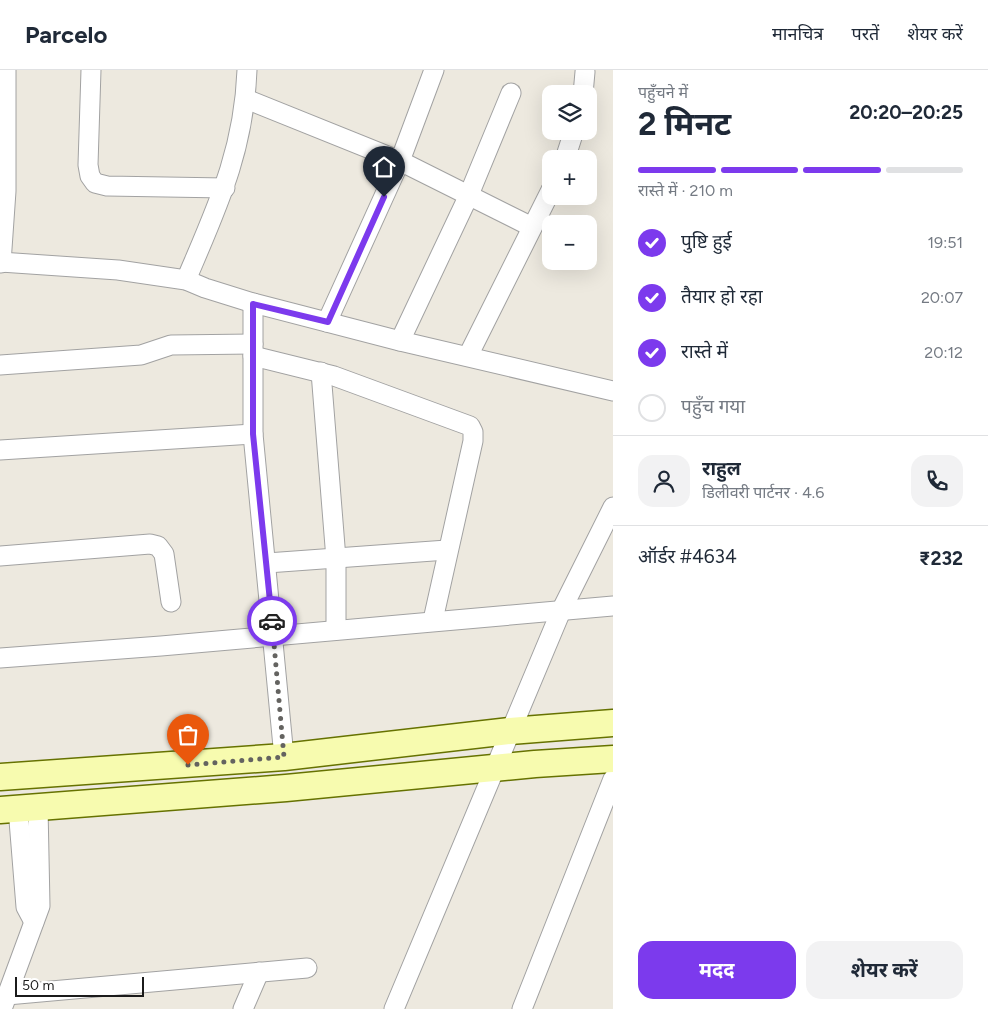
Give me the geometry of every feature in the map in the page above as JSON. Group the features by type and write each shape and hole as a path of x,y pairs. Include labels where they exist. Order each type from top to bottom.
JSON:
{"main road":[{"path":"0,777 284,757 510,731 613,723"},
{"path":"19,808 613,759"}],"street":[{"path":"6,70 6,191 1,262 118,270 186,280 253,304 613,391"},
{"path":"91,70 88,165 90,176 95,183 107,186 225,188"},
{"path":"186,280 225,188 237,148 246,99 247,70"},
{"path":"328,322 400,161 434,70"},
{"path":"584,85 585,72"},
{"path":"400,341 468,197 511,93"},
{"path":"246,99 400,161 468,197 532,227"},
{"path":"468,356 543,205"},
{"path":"253,304 253,434 267,563 284,757"},
{"path":"0,365 141,355 171,345 253,350 385,393 470,426 473,432 473,441 433,620"},
{"path":"321,372 336,559 336,630"},
{"path":"0,450 253,434"},
{"path":"394,1009 561,610 613,507"},
{"path":"0,556 150,544 158,546 164,554 171,602"},
{"path":"267,563 448,550"},
{"path":"0,658 613,606"},
{"path":"522,1009 613,779"},
{"path":"19,808 40,906 4,1002 307,968"},
{"path":"243,1009 259,972"}],"way so far":[{"path":"188,765 284,757 272,621"}],"route":[{"path":"272,621 253,434 253,304 328,322 384,197"}]}
